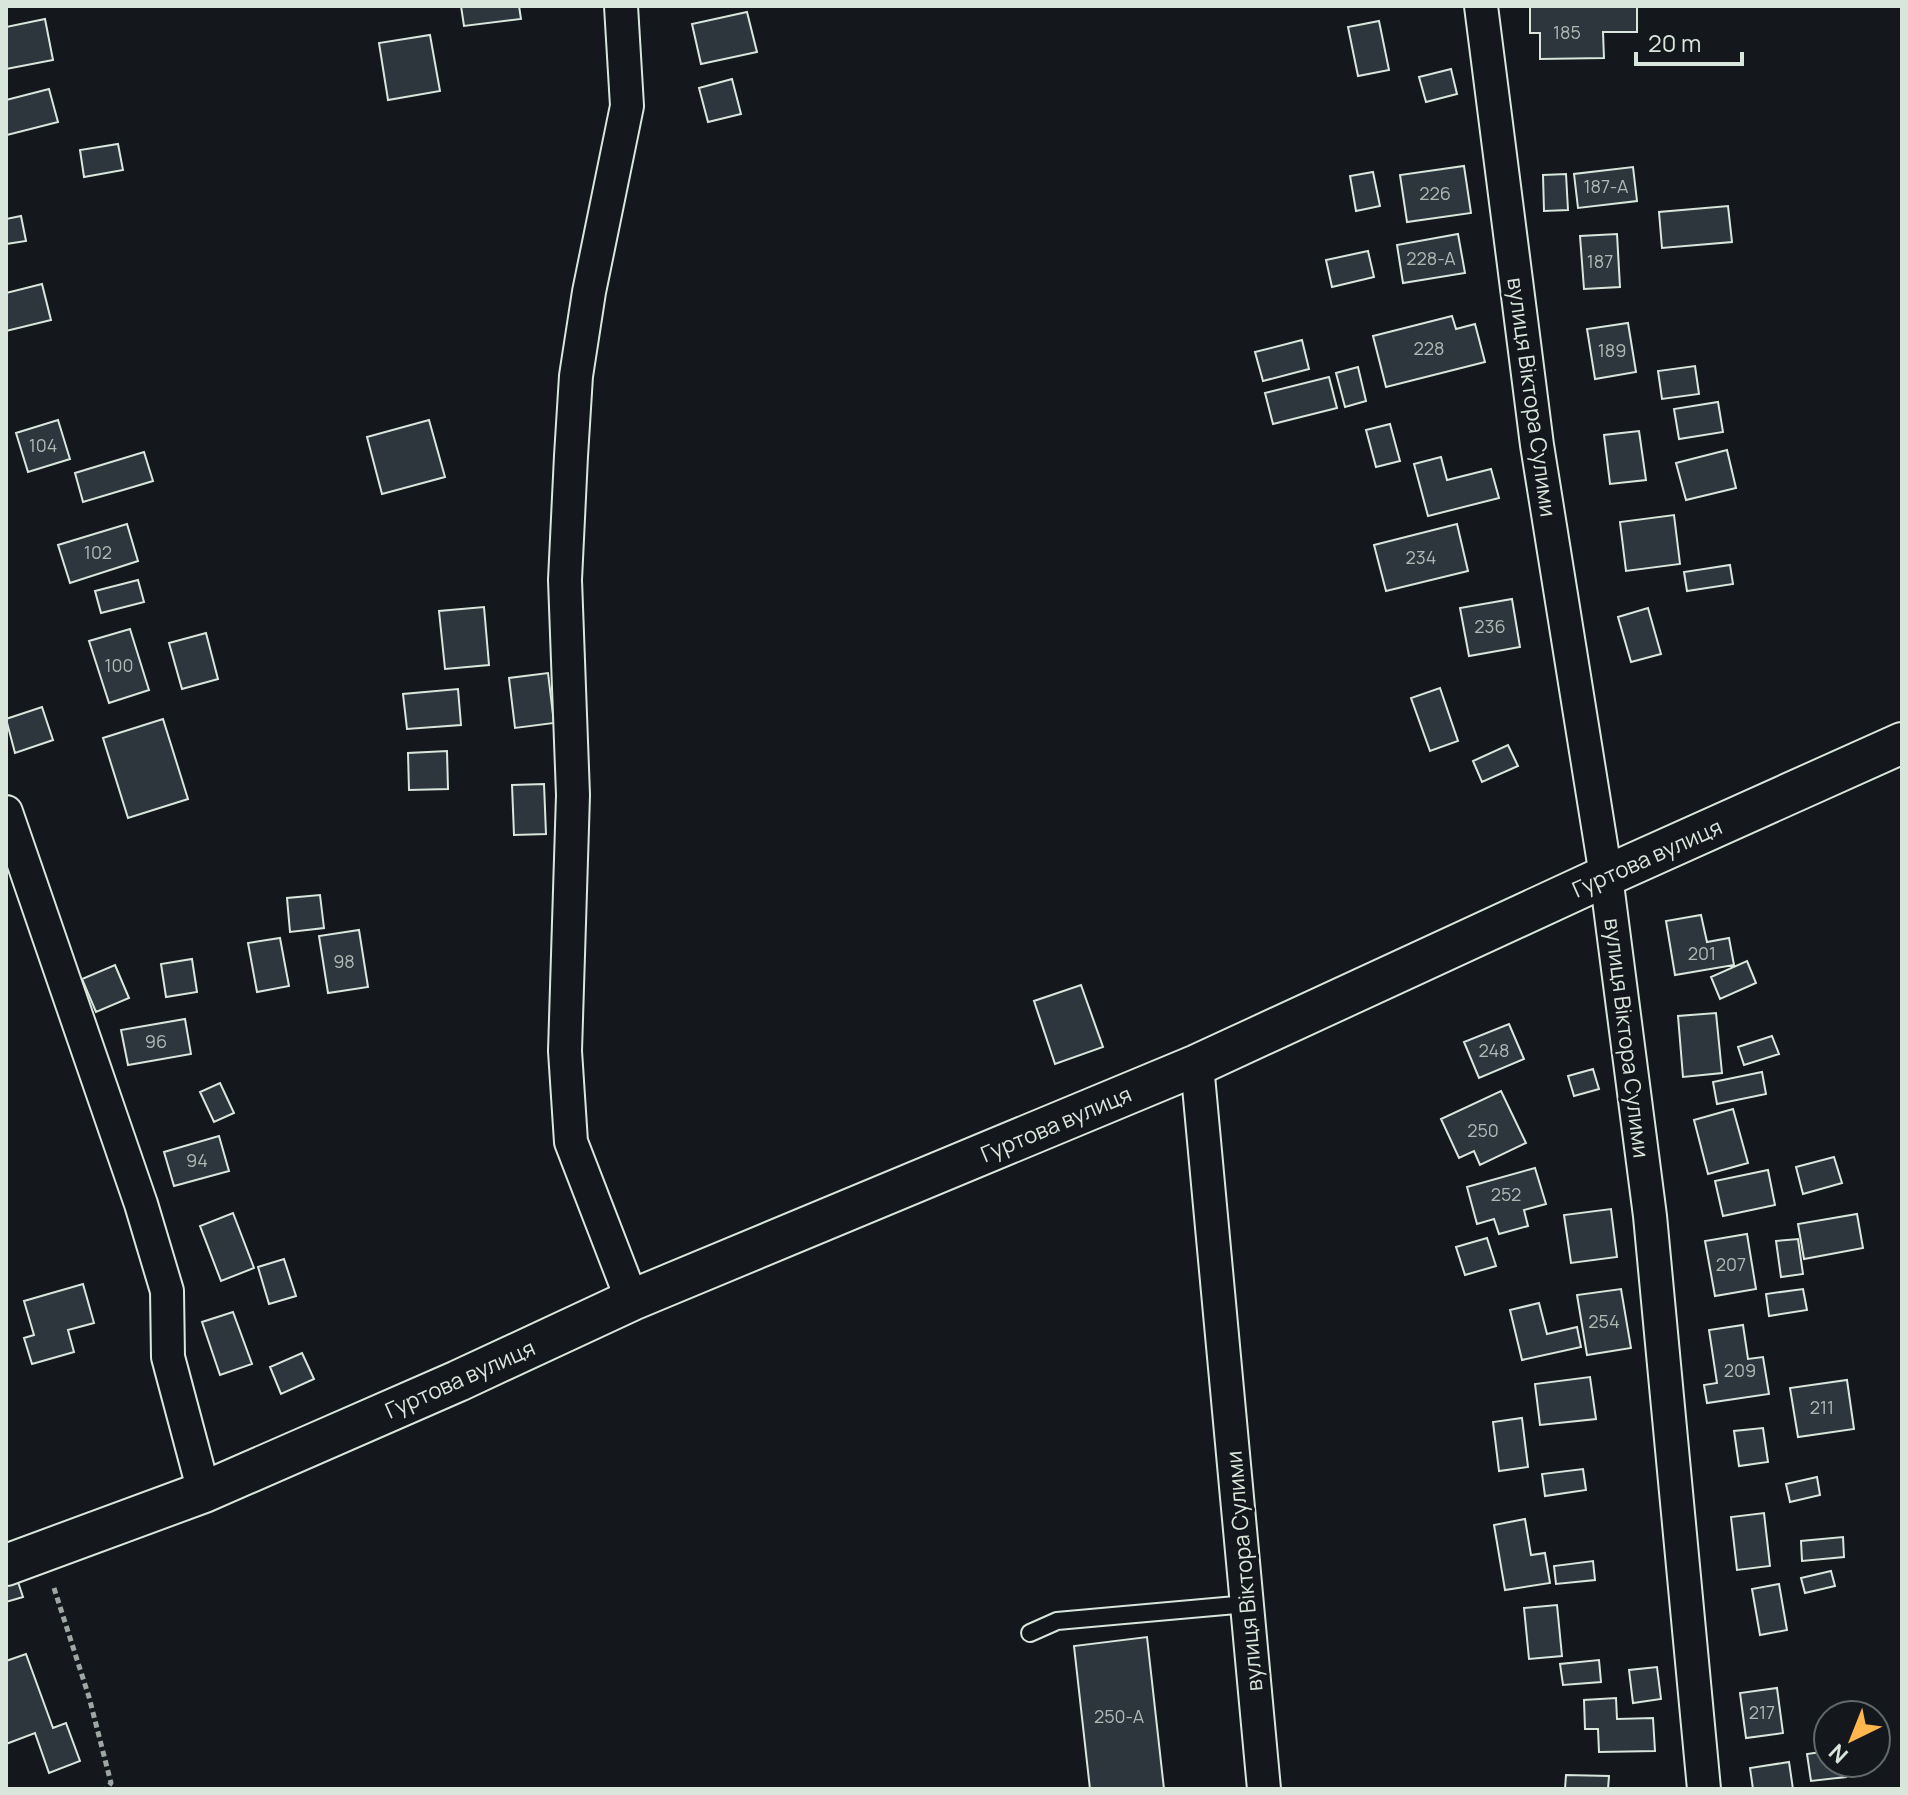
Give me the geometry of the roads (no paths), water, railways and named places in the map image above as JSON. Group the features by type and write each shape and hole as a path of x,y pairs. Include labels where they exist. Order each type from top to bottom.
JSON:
{"street":[{"path":"621,6 627,106 580,348 571,456 565,580 573,795 565,1051 571,1142 632,1300"},
{"name":"вулиця Віктора Сулими","path":"1481,6 1537,445 1606,876 1650,1216 1704,1789"},
{"name":"Гуртова вулиця","path":"24,1559 204,1492 458,1381 632,1300 1197,1065 1902,743"},
{"path":"6,812 141,1204 167,1291 168,1357 204,1492"},
{"name":"вулиця Віктора Сулими","path":"1197,1065 1264,1789"}],"lane":[{"path":"1030,1633 1057,1621 1247,1604"}]}
